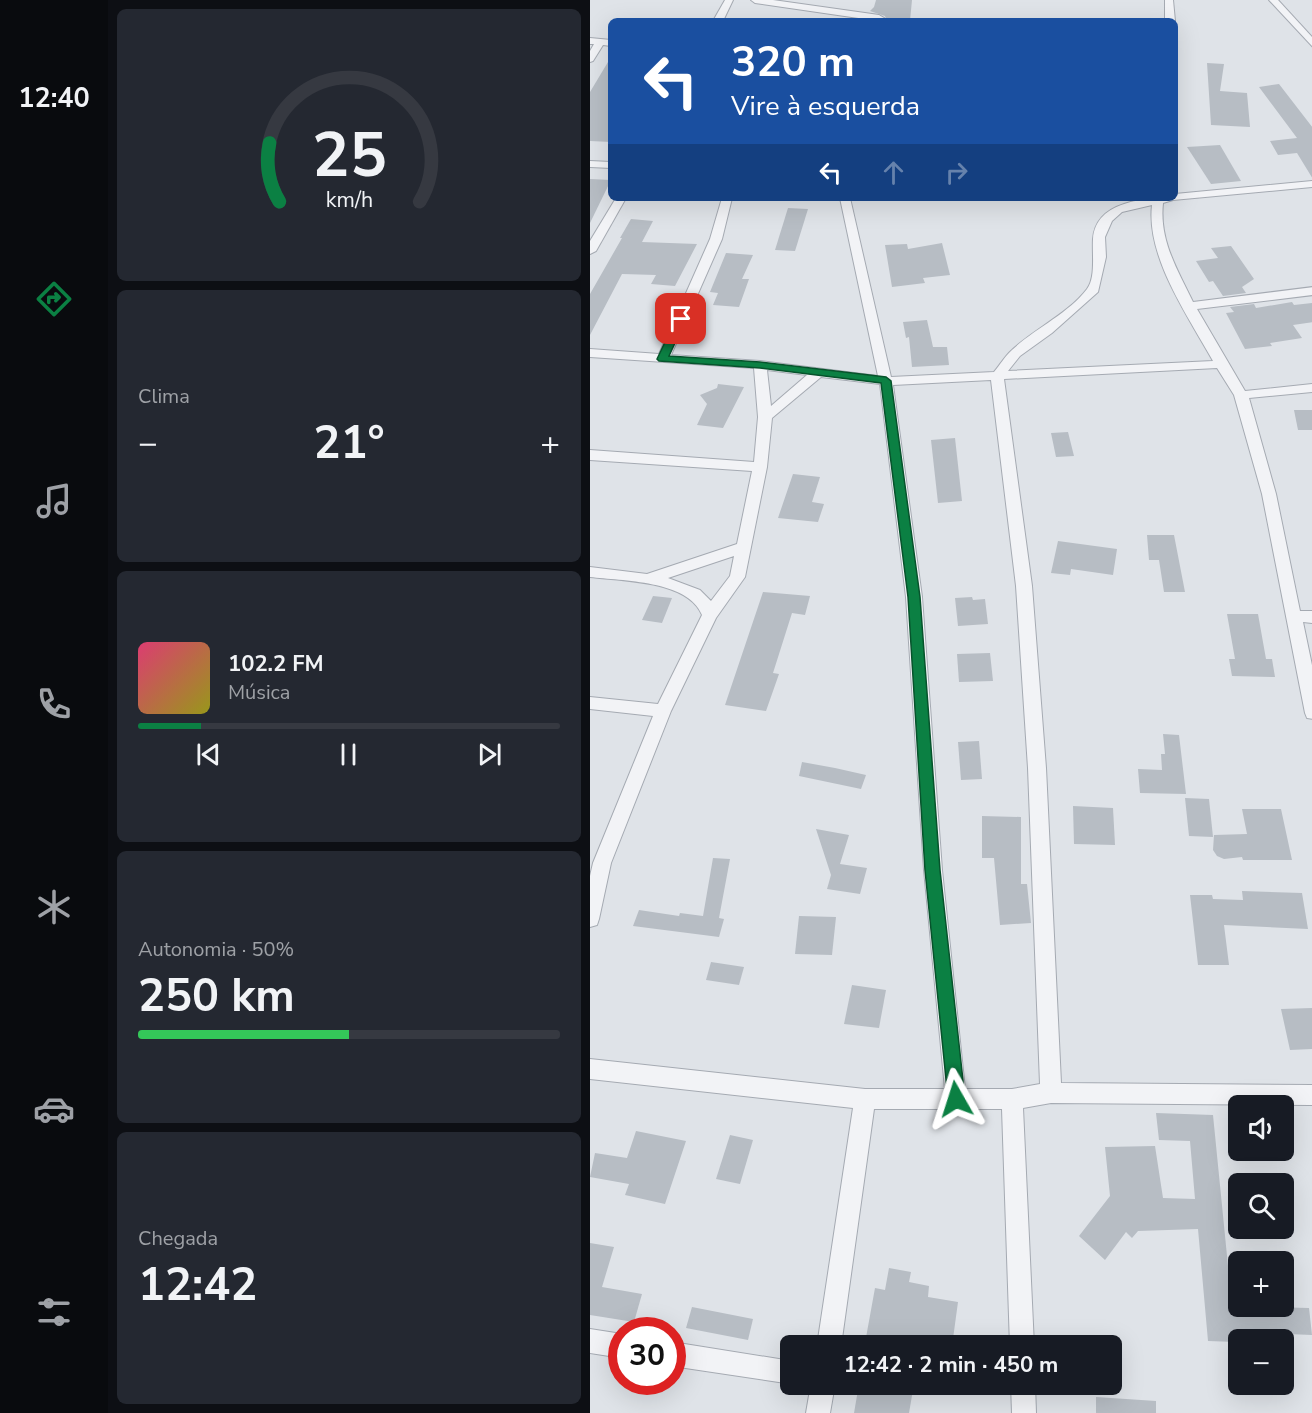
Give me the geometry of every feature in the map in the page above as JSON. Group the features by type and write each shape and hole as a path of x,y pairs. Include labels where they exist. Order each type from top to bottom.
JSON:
{"street":[{"path":"720,18 729,0"},
{"path":"755,0 879,18"},
{"path":"1169,0 1170,18"},
{"path":"1273,0 1313,44"},
{"path":"1298,28 1313,27"},
{"path":"590,59 600,42"},
{"path":"590,164 608,165"},
{"path":"1178,197 1313,184"},
{"path":"590,251 619,201"},
{"path":"663,359 716,239 726,201"},
{"path":"846,201 886,381 914,597 933,870 956,1099"},
{"path":"1051,1093 1037,768 1024,586 997,376 1016,353 1048,330 1094,289 1100,257 1099,237 1107,220 1118,209 1150,201"},
{"path":"1161,201 1156,218 1161,249 1189,306 1221,364 1241,394 1269,494 1313,713"},
{"path":"1189,306 1313,291"},
{"path":"590,353 760,365 886,381 1221,364"},
{"path":"590,919 596,862 663,711 710,615 737,577 760,467 764,417 760,365"},
{"path":"764,417 819,372"},
{"path":"1241,394 1313,388"},
{"path":"590,455 760,467"},
{"path":"647,580 744,547"},
{"path":"590,572 680,587 694,593 704,602 710,615"},
{"path":"1295,616 1313,616"},
{"path":"590,703 663,711"},
{"path":"590,1070 865,1099 1012,1099 1051,1093 1313,1095"},
{"path":"831,1335 865,1099"},
{"path":"1012,1099 1022,1335"},
{"path":"590,1341 608,1344"},
{"path":"686,1356 780,1371"},
{"path":"818,1413 821,1395"},
{"path":"1023,1395 1024,1413"}],"building":[{"path":"876,0 912,0 910,18 886,18 870,11"},
{"path":"608,62 608,142 590,141 590,92"},
{"path":"1207,63 1224,64 1220,91 1247,93 1250,127 1211,125"},
{"path":"1279,84 1313,128 1313,179 1297,153 1278,155 1270,141 1297,138 1259,87"},
{"path":"1220,145 1241,181 1211,184 1187,147"},
{"path":"590,179 608,180 608,186 590,223"},
{"path":"788,208 808,209 795,251 775,250"},
{"path":"631,219 653,221 642,242 697,244 675,286 651,284 656,275 622,274 590,335 590,294"},
{"path":"942,243 950,275 923,278 925,283 892,287 885,245 907,244 908,249"},
{"path":"1231,246 1254,279 1242,287 1246,293 1223,296 1213,281 1209,282 1196,261 1218,258 1211,248"},
{"path":"726,253 753,255 742,279 749,279 739,307 713,305 718,293 710,292"},
{"path":"1292,302 1294,305 1313,303 1313,322 1293,325 1302,338 1270,343 1272,346 1245,349 1226,313 1234,312 1230,307 1254,304 1256,308"},
{"path":"927,320 933,347 947,347 949,365 912,367 909,337 906,338 903,322"},
{"path":"718,384 744,387 723,428 697,425 707,404 700,395 717,388"},
{"path":"1294,410 1313,410 1313,430 1298,430"},
{"path":"1068,432 1074,456 1056,457 1051,433"},
{"path":"955,438 962,501 938,503 931,440"},
{"path":"793,474 820,477 812,502 824,504 818,522 778,518"},
{"path":"1147,535 1174,535 1185,592 1164,592 1159,560 1149,560"},
{"path":"1058,541 1117,549 1113,575 1071,569 1070,575 1051,573"},
{"path":"763,592 810,596 805,615 792,613 773,673 779,674 766,711 725,705"},
{"path":"653,596 672,598 662,623 642,620"},
{"path":"972,597 973,600 985,599 988,624 958,626 955,598"},
{"path":"1227,614 1258,614 1266,659 1272,659 1275,677 1232,676 1229,659 1235,659"},
{"path":"990,653 993,681 959,682 957,654"},
{"path":"1163,734 1179,735 1186,794 1140,793 1138,769 1162,770 1161,754 1165,754"},
{"path":"979,741 982,779 961,780 958,742"},
{"path":"802,762 866,775 861,789 799,776"},
{"path":"1185,798 1209,799 1213,837 1189,836"},
{"path":"1073,806 1113,808 1115,845 1074,844"},
{"path":"1242,809 1281,809 1292,860 1243,860 1242,857 1224,859 1217,856 1213,850 1214,835 1247,834"},
{"path":"982,816 1021,817 1021,884 1027,884 1031,923 1000,925 994,858 982,858"},
{"path":"816,829 849,835 840,864 867,868 860,894 827,889 831,875"},
{"path":"713,858 730,859 719,918 724,919 719,937 633,926 639,910 679,916 680,913 703,916"},
{"path":"1242,891 1302,893 1308,929 1224,925 1229,965 1198,965 1190,895 1212,895 1213,899 1243,900"},
{"path":"799,916 836,917 832,955 795,954"},
{"path":"711,962 744,967 739,985 706,980"},
{"path":"852,985 886,990 879,1028 844,1024"},
{"path":"1313,1008 1313,1049 1290,1050 1281,1009"},
{"path":"1156,1113 1213,1115 1228,1266 1228,1317 1294,1317 1294,1308 1309,1308 1312,1335 1294,1334 1294,1329 1228,1329 1228,1342 1208,1341 1198,1229 1138,1231 1132,1238 1126,1232 1105,1260 1079,1236 1110,1196 1105,1147 1155,1146 1163,1198 1195,1199 1190,1141 1159,1140"},
{"path":"636,1131 686,1141 665,1204 625,1195 629,1184 590,1177 595,1153 627,1158"},
{"path":"730,1135 753,1140 740,1184 716,1179"},
{"path":"590,1243 614,1247 602,1287 642,1294 635,1317 608,1318 590,1315"},
{"path":"889,1268 911,1272 909,1282 929,1286 928,1297 958,1302 954,1335 866,1335 875,1288 885,1290"},
{"path":"692,1307 753,1319 748,1340 686,1328"},
{"path":"857,1395 912,1395 909,1413 854,1413"},
{"path":"1096,1397 1156,1401 1156,1413 1096,1413"}],"route":[{"path":"681,319 663,359 760,365 886,381 914,597 933,870 956,1099"}]}
